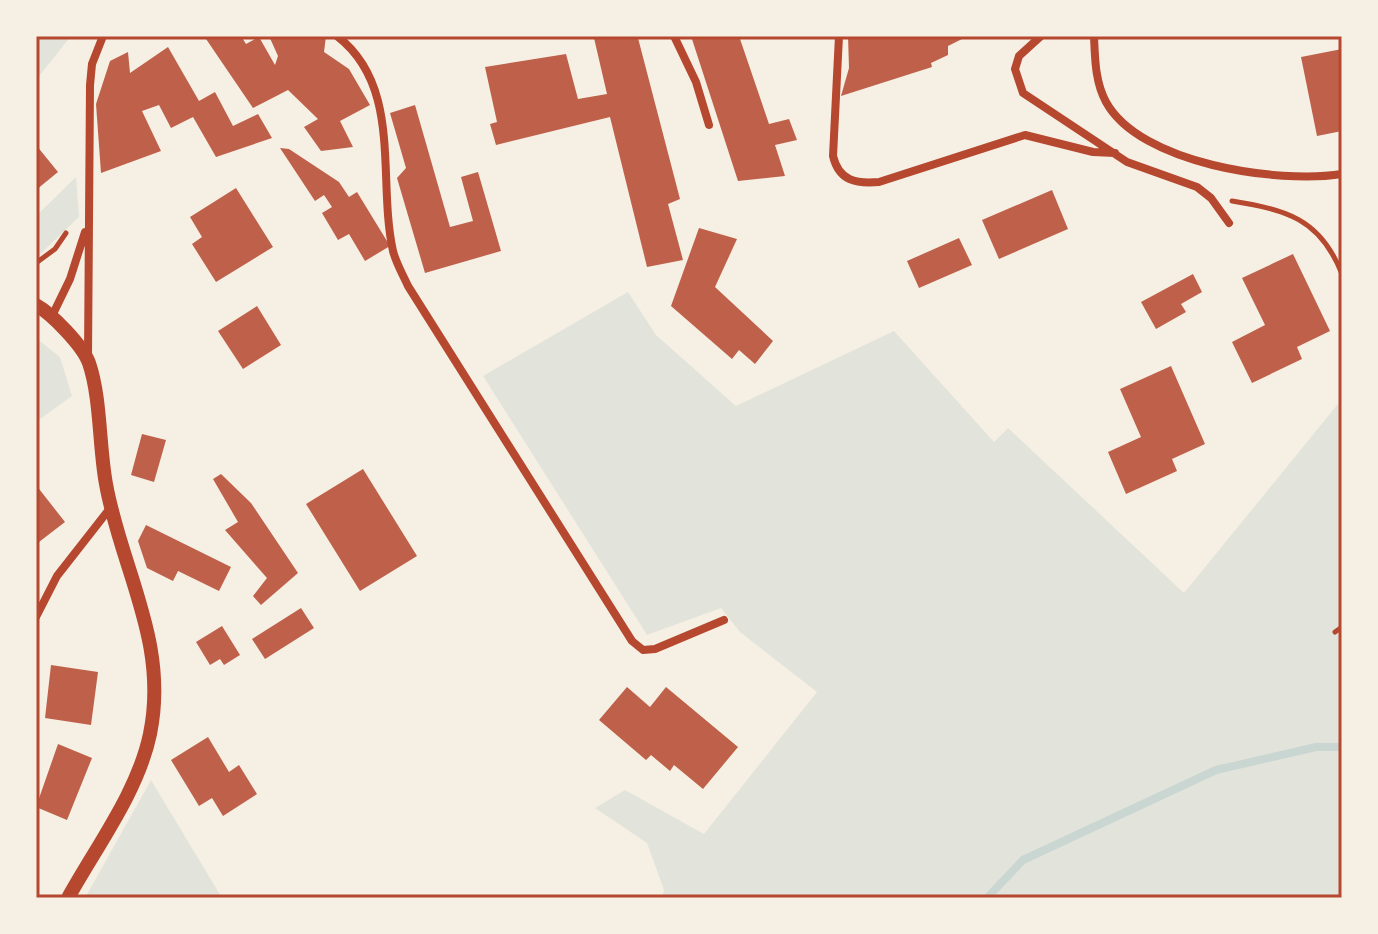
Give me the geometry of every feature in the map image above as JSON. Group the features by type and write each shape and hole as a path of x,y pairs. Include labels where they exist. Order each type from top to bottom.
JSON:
{"street":[{"path":"68,898 131,786 150,735 153,690 145,611 112,506 89,361 90,85 92,64 103,36"},
{"path":"337,36 353,48 374,80 382,128 390,231 394,255 408,286 632,641 643,650 655,649 724,620"},
{"path":"674,36 696,82 709,125"},
{"path":"839,36 833,156 840,173 855,183 879,182 1025,135 1050,138 1093,152 1115,153"},
{"path":"1041,36 1019,56 1015,69 1023,93 1127,162 1197,187 1211,198 1229,223"},
{"path":"1094,36 1099,82 1106,102 1143,140 1208,162 1274,175 1322,177 1342,174"},
{"path":"52,316 70,279 88,220"},
{"path":"36,305 52,316 89,361"},
{"path":"36,617 57,576 112,506"}],"path":[{"path":"1211,198 1275,207 1298,218 1330,246 1342,274"},
{"path":"36,263 55,249 69,229 88,220"}],"shaded area":[{"path":"36,36 71,36 36,80"},
{"path":"76,177 79,217 36,258 36,216"},
{"path":"628,292 656,335 736,406 894,331 994,442 1008,428 1184,593 1342,399 1342,898 662,898 664,890 647,843 595,808 625,790 704,834 817,692 740,632 721,608 647,635 483,376"},
{"path":"36,338 60,357 72,396 36,422"},
{"path":"151,780 222,898 85,898"}],"building":[{"path":"204,36 241,36 246,44 259,37 275,65 278,56 269,36 326,36 324,52 349,69 370,105 340,121 353,147 321,151 304,127 318,119 288,90 253,108"},
{"path":"691,36 739,36 769,124 789,119 797,140 775,145 785,176 738,181"},
{"path":"848,36 968,36 948,46 948,55 931,63 932,67 841,96 849,68"},
{"path":"594,38 638,38 680,199 668,204 683,260 647,267 610,117 496,145 490,124 497,122 485,67 566,54 578,99 607,94"},
{"path":"168,47 199,101 215,92 233,126 258,114 272,138 216,157 193,117 171,128 159,105 142,111 161,151 101,173 96,104 110,61 128,52 130,73"},
{"path":"1342,49 1342,131 1317,136 1301,57"},
{"path":"415,105 450,227 473,221 461,177 478,172 501,251 425,273 397,178 406,168 390,113"},
{"path":"36,145 58,172 36,190"},
{"path":"280,148 289,149 339,182 349,197 357,192 390,246 365,261 349,234 338,240 322,213 332,207 324,195 315,201"},
{"path":"236,188 273,247 216,282 192,244 202,237 190,217"},
{"path":"1052,190 1068,229 999,259 982,220"},
{"path":"699,228 737,239 715,287 773,341 755,364 739,350 732,359 671,306"},
{"path":"959,238 972,265 919,288 907,261"},
{"path":"1293,254 1330,331 1297,347 1302,359 1252,383 1232,342 1265,325 1242,278"},
{"path":"1193,274 1202,292 1181,304 1186,312 1156,329 1141,302"},
{"path":"257,306 281,345 243,369 218,331"},
{"path":"1171,366 1205,444 1172,459 1177,471 1126,494 1108,452 1141,437 1120,389"},
{"path":"142,434 166,440 154,482 131,475"},
{"path":"363,469 417,556 360,591 306,504"},
{"path":"221,474 251,503 298,573 261,605 253,596 267,578 225,530 238,522 213,479"},
{"path":"36,485 65,522 39,542 36,538"},
{"path":"146,525 231,567 219,591 178,571 173,581 147,568 138,541"},
{"path":"301,608 314,628 265,659 252,639"},
{"path":"222,626 240,655 224,665 220,659 210,665 196,642"},
{"path":"51,665 98,672 91,725 45,718"},
{"path":"627,687 650,707 666,687 738,747 703,789 674,765 670,771 651,755 646,760 599,720"},
{"path":"208,737 229,772 239,765 257,794 223,816 212,798 199,806 171,760"},
{"path":"58,744 92,758 67,820 36,807"}],"waterway":[{"path":"987,898 1023,860 1216,770 1316,747 1342,747"}]}
